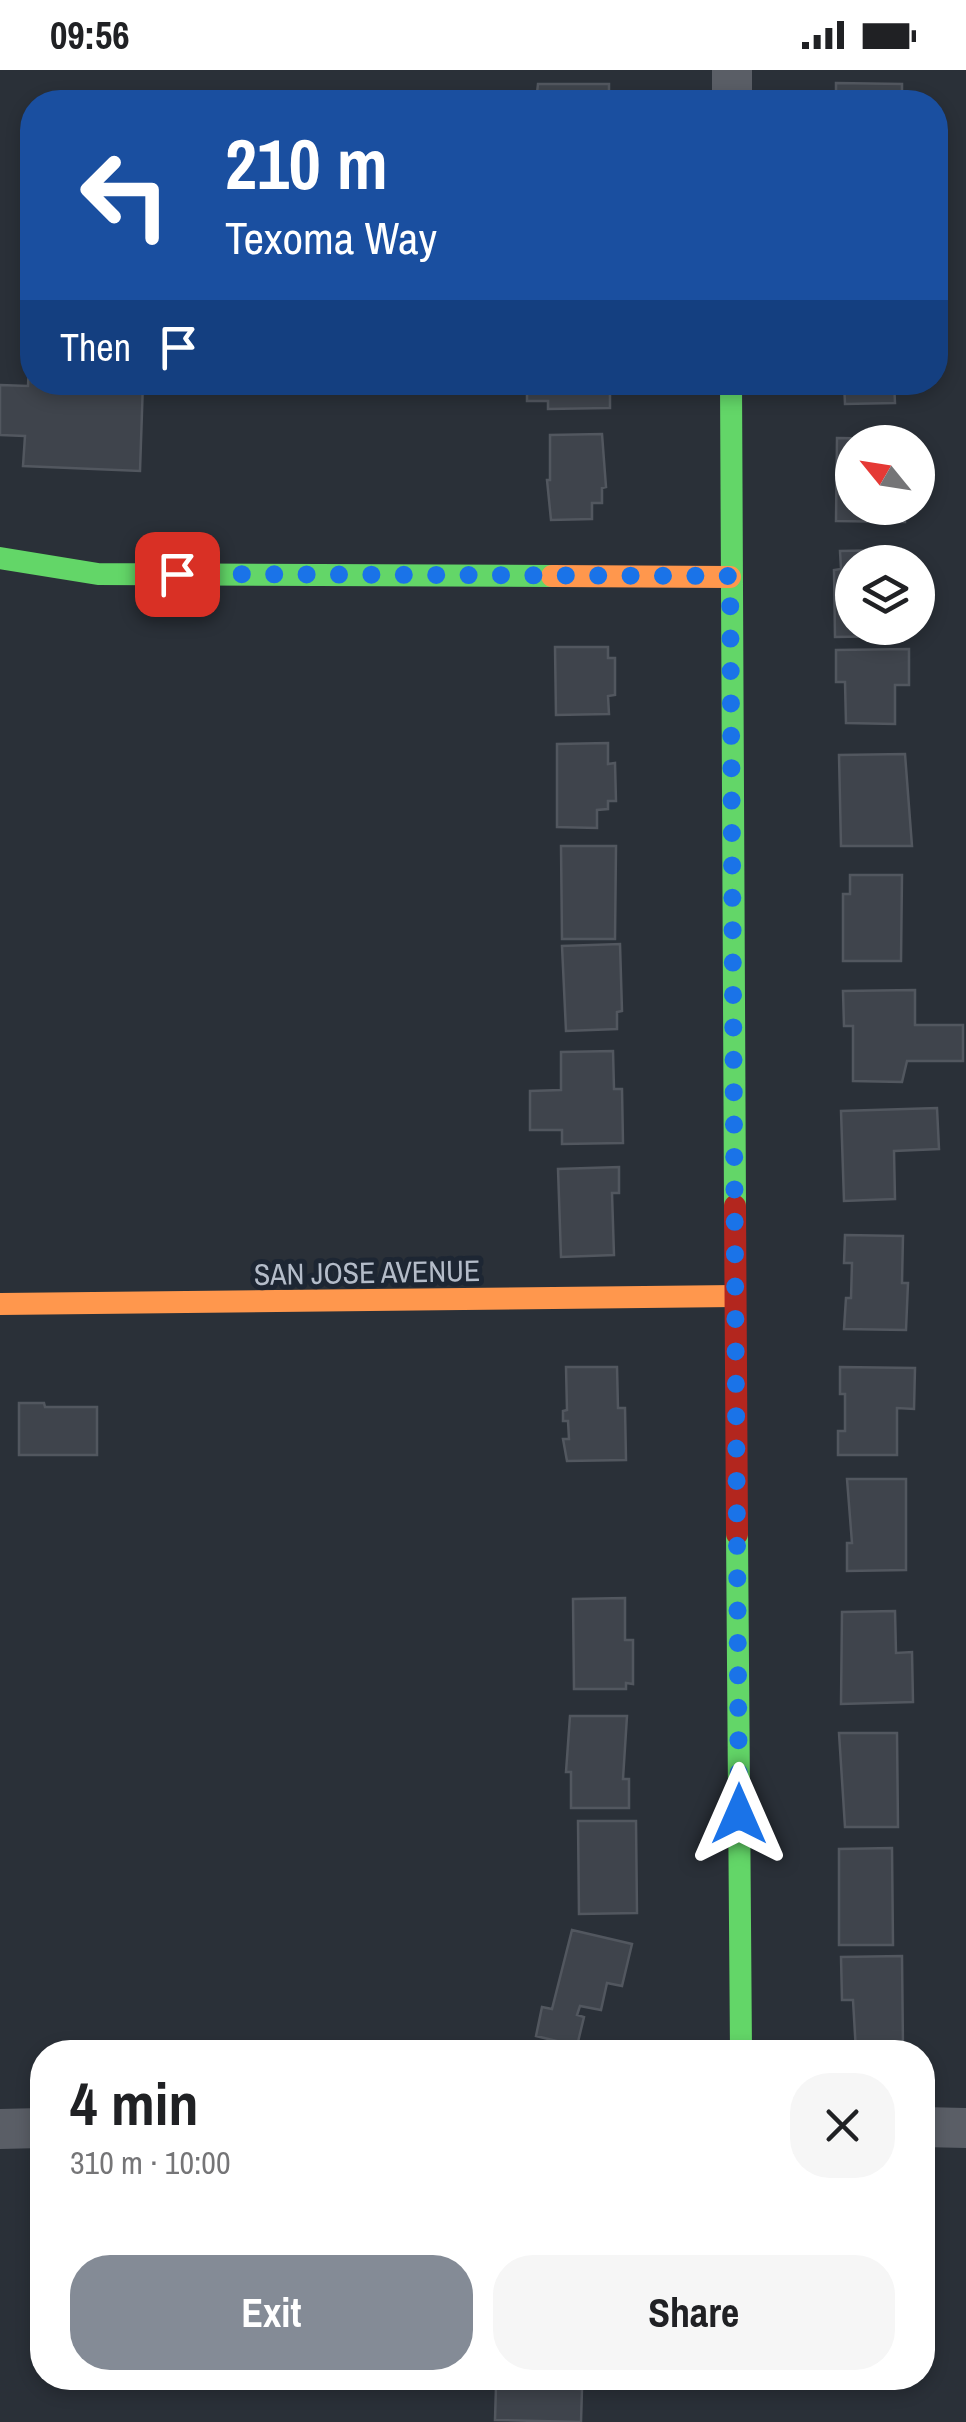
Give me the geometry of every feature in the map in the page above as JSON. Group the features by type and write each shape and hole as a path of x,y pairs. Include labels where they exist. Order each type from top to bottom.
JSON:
{"street":[{"path":"731,395 740,2040"},
{"path":"0,558 98,574 730,576"},
{"name":"SAN JOSE AVENUE","path":"0,1304 735,1296"},
{"path":"935,2127 966,2128"},
{"path":"0,2129 30,2128"}],"building":[{"path":"836,83 902,84 902,90 836,90"},
{"path":"538,84 609,84 609,90 537,90"},
{"path":"0,385 20,386 20,395 143,395 140,471 23,466 25,436 0,435"},
{"path":"527,395 610,395 610,408 548,409 548,401 527,401"},
{"path":"845,395 895,395 895,403 845,404"},
{"path":"602,434 606,487 602,488 602,503 592,503 592,519 551,520 547,480 550,435"},
{"path":"555,647 608,647 608,658 615,658 615,695 608,696 609,714 556,715"},
{"path":"909,649 909,685 895,685 895,724 846,723 845,682 836,682 836,650"},
{"path":"608,743 608,764 615,763 616,801 608,801 608,809 597,810 597,828 557,827 557,744"},
{"path":"905,754 912,846 841,846 839,755"},
{"path":"561,846 616,846 615,939 562,939"},
{"path":"850,875 902,875 901,961 843,961 843,894 850,894"},
{"path":"620,944 622,1011 617,1012 617,1029 566,1031 562,946"},
{"path":"915,990 915,1025 963,1025 963,1061 907,1061 902,1082 853,1081 853,1026 844,1026 843,991"},
{"path":"613,1051 614,1089 622,1089 623,1143 562,1144 562,1130 530,1130 530,1091 561,1090 561,1052"},
{"path":"937,1108 939,1149 894,1151 895,1199 844,1201 841,1111"},
{"path":"619,1167 619,1193 612,1193 614,1255 561,1257 558,1169"},
{"path":"845,1235 903,1236 902,1283 908,1283 906,1330 844,1329 846,1298 851,1298 852,1263 844,1263"},
{"path":"566,1367 617,1367 618,1408 625,1408 626,1460 567,1461 563,1439 569,1439 568,1421 563,1421 563,1411 567,1410"},
{"path":"840,1367 915,1368 914,1409 897,1408 897,1455 838,1455 838,1431 845,1431"},
{"path":"19,1403 97,1407 97,1455 19,1455"},
{"path":"847,1479 906,1479 906,1570 847,1571 847,1543 852,1543"},
{"path":"625,1598 625,1640 633,1640 633,1684 626,1683 626,1689 574,1689 573,1599"},
{"path":"895,1611 896,1653 912,1652 913,1702 841,1704 842,1612"},
{"path":"570,1716 627,1716 623,1779 629,1779 629,1808 571,1808 571,1772 566,1772"},
{"path":"839,1733 897,1733 898,1827 845,1827"},
{"path":"578,1821 636,1821 637,1913 579,1914"},
{"path":"892,1848 893,1945 839,1945 839,1849"},
{"path":"572,1930 632,1944 622,1986 607,1983 601,2010 580,2006 577,2015 584,2017 578,2040 536,2036 542,2007 552,2009"},
{"path":"902,1956 903,2040 855,2040 853,2000 842,2000 841,1957"},
{"path":"496,2390 582,2390 581,2422 495,2420"}],"traffic: fast":[{"path":"731,395 735,1206"},
{"path":"0,558 98,574 552,576"},
{"path":"737,1534 741,2040"}],"traffic: slow":[{"path":"552,576 730,577"},
{"path":"0,1304 735,1296"}],"traffic: jam":[{"path":"735,1206 737,1534"}],"route":[{"path":"177,574 730,576 739,1814"}]}
